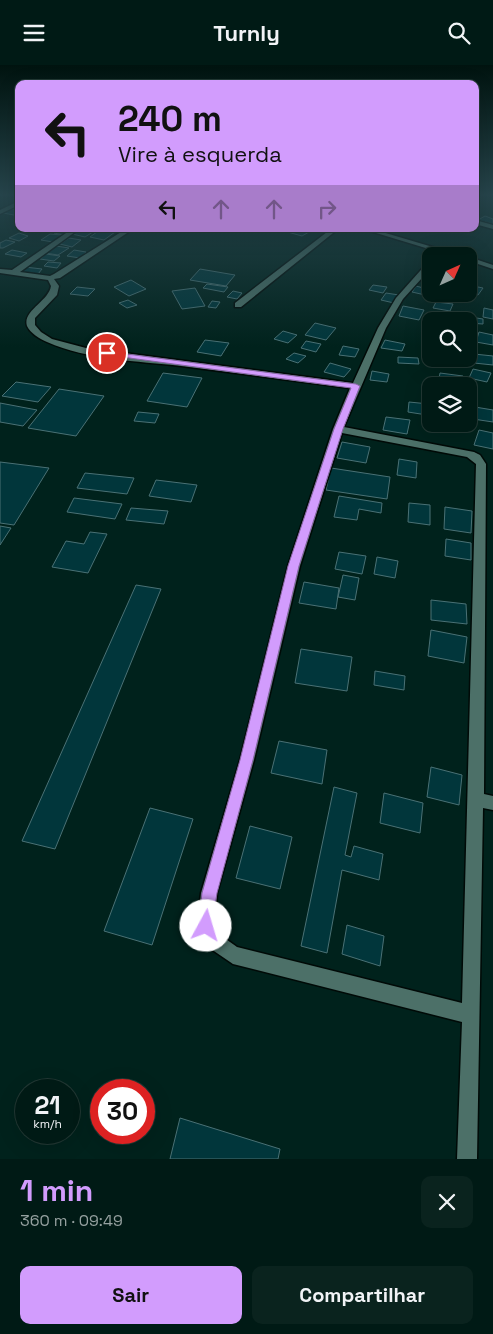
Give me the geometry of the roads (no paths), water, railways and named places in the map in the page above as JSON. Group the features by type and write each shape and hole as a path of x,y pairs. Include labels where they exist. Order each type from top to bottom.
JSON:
{"street":[{"path":"13,273 53,245"},
{"path":"0,271 50,278 61,274 105,245"},
{"path":"238,305 315,245"},
{"path":"478,262 493,267"},
{"path":"422,274 400,299 382,328 338,429 294,566 246,760 209,893 206,926 217,943 233,955 471,1015"},
{"path":"50,278 55,282 56,290 52,297 33,313 30,322 32,328 39,336 53,342 70,347 125,356 356,386"},
{"path":"338,429 470,455 476,457 481,464 476,799 467,1159"},
{"path":"476,799 493,803"}]}
